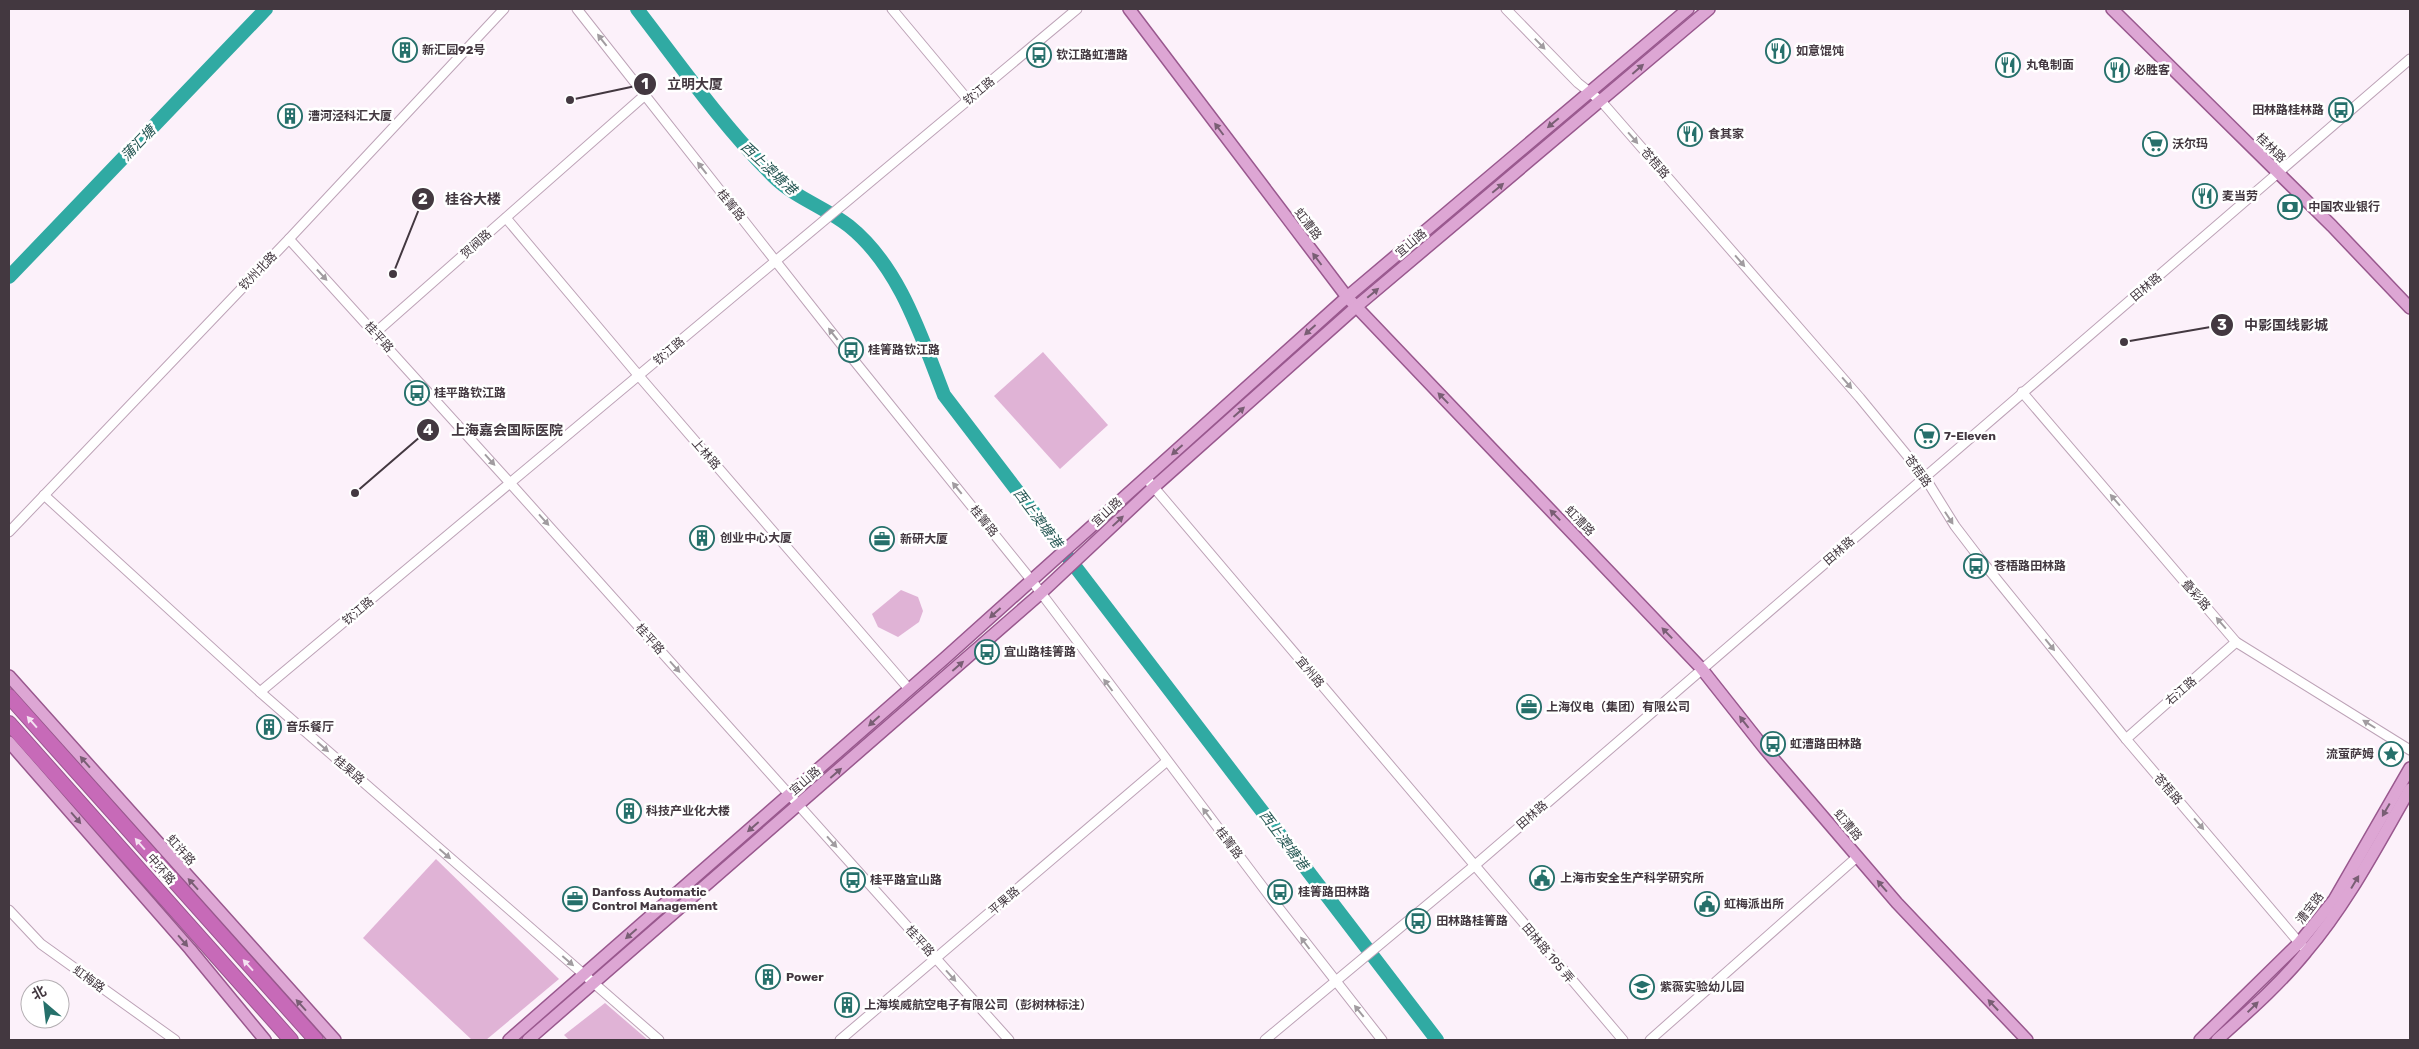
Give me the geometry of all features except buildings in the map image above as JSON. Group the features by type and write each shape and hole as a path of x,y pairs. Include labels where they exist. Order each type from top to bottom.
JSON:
{"highway":[{"name":"中环路","path":"9,696 316,1040"},
{"name":"中环路","path":"9,723 291,1040"}],"main road":[{"name":"虹漕路","path":"1129,9 1347,297 1701,668 1765,749 1897,903 2027,1040"},
{"name":"宜山路","path":"509,1040 1032,581 1347,297 1688,9"},
{"name":"宜山路","path":"528,1040 1040,594 1154,487 1356,307 1709,9"},
{"name":"桂林路","path":"2112,9 2277,172 2410,308"},
{"name":"虹许路","path":"9,676 335,1040"},
{"path":"9,742 190,949 265,1040"},
{"name":"漕宝路","path":"2200,1040 2303,948 2334,900 2410,768"},
{"name":"漕宝路","path":"2217,1040 2253,1008 2341,906 2410,789"}],"street":[{"name":"钦州北路","path":"9,532 289,239 504,9"},
{"name":"桂箐路","path":"577,9 1032,581 1167,762 1335,982 1382,1040"},
{"path":"892,9 968,100"},
{"name":"钦江路","path":"260,692 1077,9"},
{"name":"苍梧路","path":"1506,9 1578,82 1601,101 1860,398 1924,476 1955,526 2126,739 2303,948"},
{"name":"田林路","path":"1265,1040 1474,866 1924,476 2196,246 2277,172 2410,59"},
{"name":"贺阀路","path":"376,333 645,95"},
{"name":"上林路","path":"506,218 639,376 909,689"},
{"name":"桂平路","path":"289,239 376,333 1009,1040"},
{"name":"叠彩路","path":"2022,392 2236,642 2410,750"},
{"name":"宜州路","path":"1146,478 1474,866"},
{"name":"桂果路","path":"44,495 260,692 659,1040"},
{"name":"右江路","path":"2126,739 2236,642"},
{"name":"平果路","path":"840,1040 1167,762"},
{"path":"1650,1040 1857,857"},
{"name":"田林路 195 弄","path":"1474,866 1623,1040"},
{"name":"虹梅路","path":"9,910 41,944 175,1040"}],"shaded area":[{"path":"1043,352 1108,425 1060,469 994,396"},
{"path":"901,590 918,597 923,611 919,622 898,637 878,627 872,614"},
{"path":"436,859 559,979 486,1040 472,1040 363,938"},
{"path":"605,1003 648,1040 569,1040 564,1035"}],"waterway":[{"name":"蒲汇塘","path":"9,277 266,9"},
{"name":"西上澳塘港","path":"637,9 719,116 754,157 782,184 849,226 882,261 907,304 944,395 1437,1040"}],"place":[{"name":"新汇园92号","path":"405,50"},
{"name":"如意馄饨","path":"1778,51"},
{"name":"钦江路虹漕路","path":"1039,55"},
{"name":"丸龟制面","path":"2008,65"},
{"name":"必胜客","path":"2117,70"},
{"name":"立明大厦","path":"570,100"},
{"name":"田林路桂林路","path":"2341,110"},
{"name":"漕河泾科汇大厦","path":"290,116"},
{"name":"食其家","path":"1690,134"},
{"name":"沃尔玛","path":"2155,144"},
{"name":"麦当劳","path":"2205,196"},
{"name":"中国农业银行","path":"2290,207"},
{"name":"桂谷大楼","path":"393,274"},
{"name":"中影国线影城","path":"2124,342"},
{"name":"桂箐路钦江路","path":"851,350"},
{"name":"桂平路钦江路","path":"417,393"},
{"name":"7-Eleven","path":"1927,436"},
{"name":"上海嘉会国际医院","path":"355,493"},
{"name":"创业中心大厦","path":"702,538"},
{"name":"新研大厦","path":"882,539"},
{"name":"苍梧路田林路","path":"1976,566"},
{"name":"宜山路桂箐路","path":"987,652"},
{"name":"上海仪电（集团）有限公司","path":"1529,707"},
{"name":"音乐餐厅","path":"269,727"},
{"name":"虹漕路田林路","path":"1773,744"},
{"name":"流萤萨姆","path":"2391,754"},
{"name":"科技产业化大楼","path":"629,811"},
{"name":"上海市安全生产科学研究所","path":"1542,878"},
{"name":"桂平路宜山路","path":"853,880"},
{"name":"桂箐路田林路","path":"1280,892"},
{"name":"Danfoss Automatic Control Management","path":"575,899"},
{"name":"虹梅派出所","path":"1707,904"},
{"name":"田林路桂箐路","path":"1418,921"},
{"name":"Power","path":"768,977"},
{"name":"紫薇实验幼儿园","path":"1642,987"},
{"name":"上海埃威航空电子有限公司（彭树林标注）","path":"847,1005"}]}
